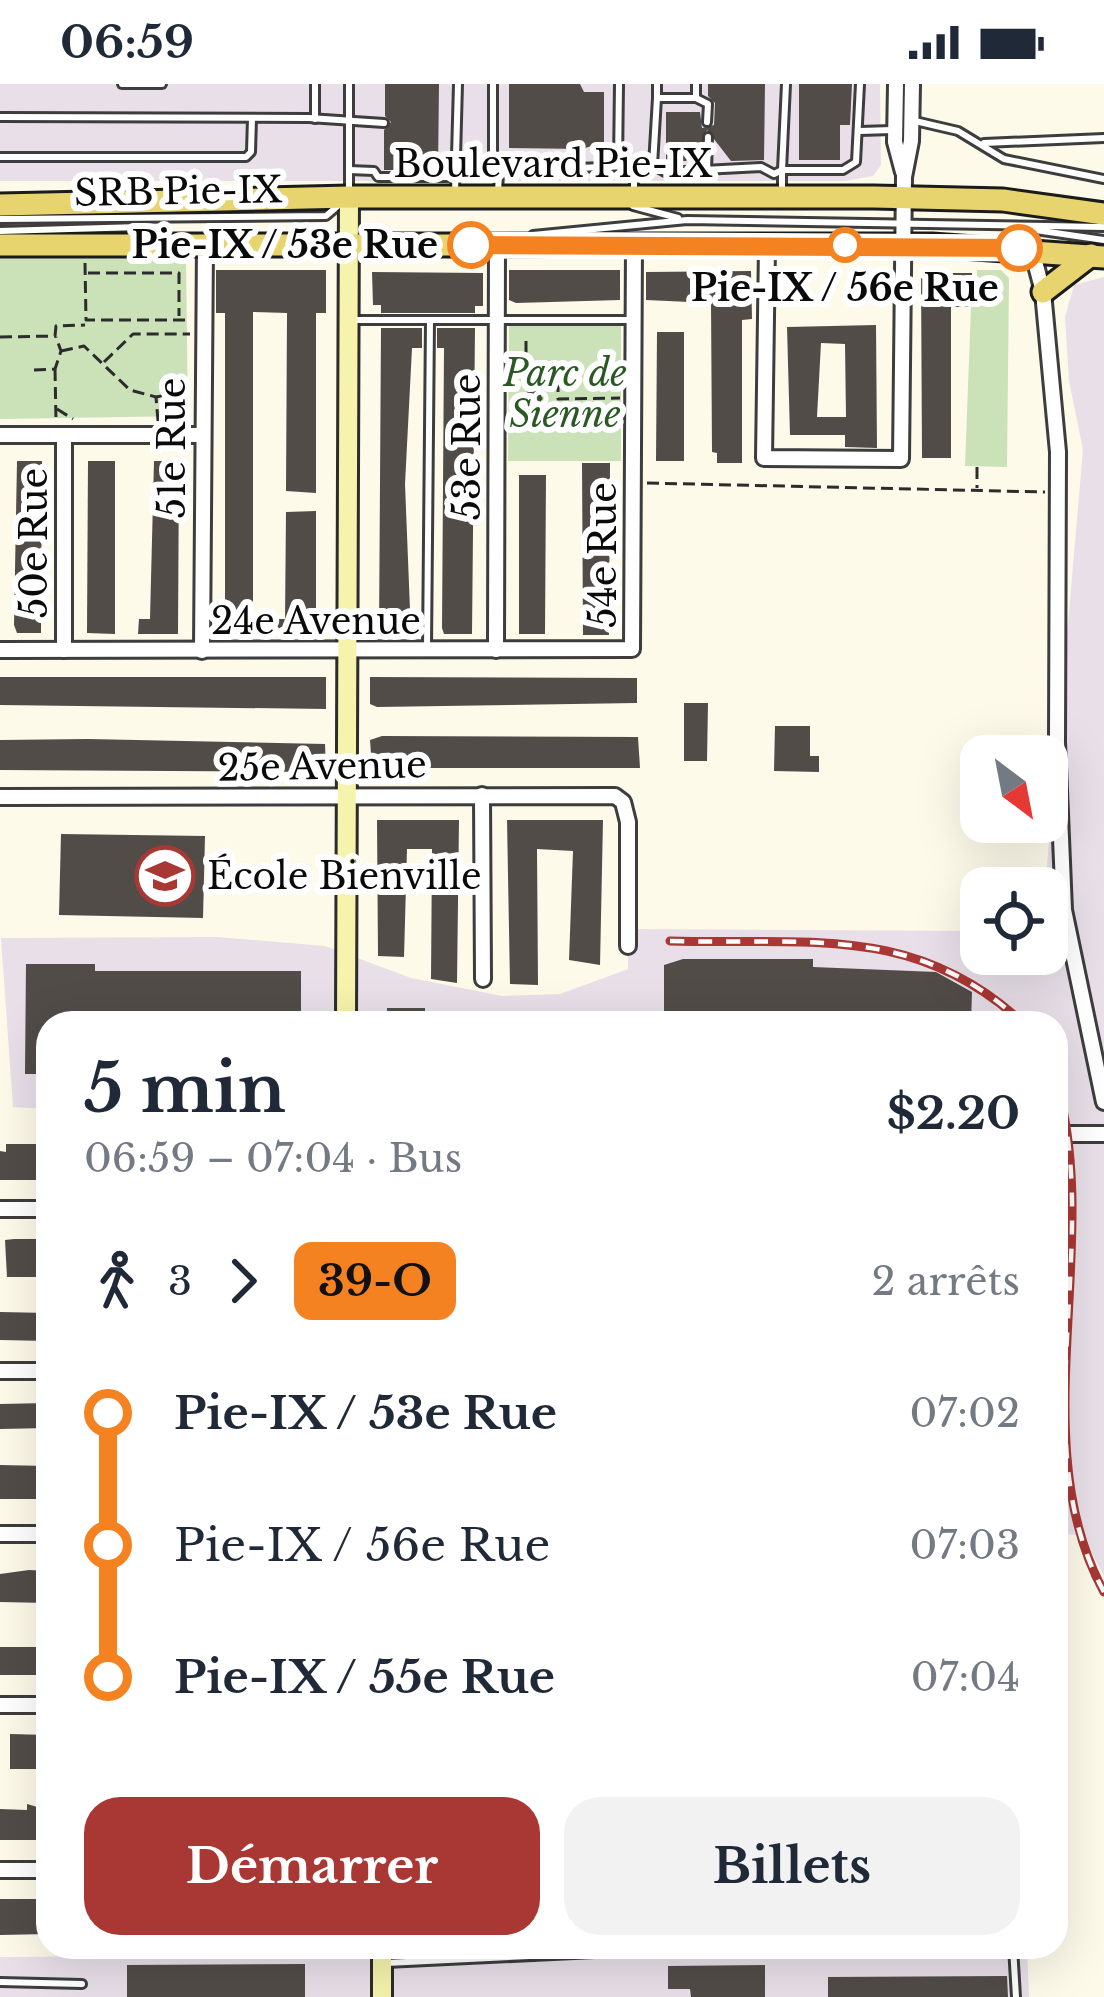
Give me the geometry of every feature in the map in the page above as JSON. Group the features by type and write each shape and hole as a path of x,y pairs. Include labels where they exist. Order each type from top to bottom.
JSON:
{"main road":[{"name":"Boulevard Pie-IX","path":"0,205 349,196 456,187 498,197 1003,200 1104,214"},
{"path":"346,1011 349,196"},
{"path":"0,245 902,245 1100,251"},
{"path":"1043,292 1100,251"},
{"path":"382,1959 382,1997"}],"street":[{"path":"896,84 904,198"},
{"path":"766,245 764,458 901,459 902,245 912,84"},
{"name":"51e Rue","path":"198,245 203,327 202,651"},
{"name":"53e Rue","path":"496,650 497,245"},
{"name":"54e Rue","path":"632,649 634,245"},
{"path":"1031,249 1043,292 1058,492 1064,910 1104,1102"},
{"path":"0,435 202,435"},
{"name":"50e Rue","path":"64,435 64,650"},
{"name":"24e Avenue","path":"0,650 632,649"},
{"path":"482,795 483,979"},
{"name":"25e Avenue","path":"0,797 614,796 622,802 628,822 628,946"},
{"path":"1068,1134 1104,1134"},
{"path":"0,1209 36,1209"},
{"path":"0,1371 36,1372"},
{"path":"0,1534 36,1534"},
{"path":"0,1705 36,1705"},
{"path":"0,1870 36,1870"}],"lane":[{"path":"122,84 162,84"},
{"path":"315,84 315,118"},
{"path":"349,84 349,196"},
{"path":"349,170 456,187 458,84"},
{"path":"493,84 498,197"},
{"path":"619,84 619,165"},
{"path":"653,165 657,84"},
{"path":"696,84 696,98"},
{"path":"782,197 786,84"},
{"path":"499,171 608,170 619,165 653,165 665,172 850,167 859,154 860,84"},
{"path":"657,98 696,98 708,104 707,122"},
{"path":"0,118 315,118 385,123"},
{"path":"0,157 246,158 251,152 252,118"},
{"path":"912,121 940,125 1004,159 1104,179"},
{"path":"860,131 896,130"},
{"path":"706,172 708,137"},
{"path":"981,143 1104,138"},
{"path":"634,165 634,198"},
{"name":"SRB Pie-IX","path":"0,219 326,216 349,196"},
{"path":"599,198 687,220"},
{"path":"471,245 586,227 904,198 968,221 1100,251"},
{"path":"968,221 1104,227"},
{"name":"SRB Pie-IX","path":"0,231 140,227 198,245"},
{"path":"349,320 634,320"},
{"path":"427,650 430,321"},
{"path":"1014,1959 1016,1997"},
{"path":"0,1982 82,1984"}],"path":[{"path":"64,435 56,409 55,369 61,352 56,326 86,325 85,255"},
{"path":"86,273 179,273 178,320"},
{"path":"86,320 178,320 203,327"},
{"path":"103,364 124,339 140,332 203,327"},
{"path":"0,337 55,336"},
{"path":"526,336 526,373"},
{"path":"61,352 85,346 138,396 202,388"},
{"path":"34,370 55,369"},
{"path":"497,373 558,373 558,399 634,398"},
{"path":"155,397 159,435"},
{"path":"56,409 71,414 64,435"},
{"path":"977,466 977,490"},
{"path":"633,483 1058,492"}],"shaded area":[{"path":"0,84 880,84 881,165 873,176 845,181 0,181"},
{"path":"1104,277 1104,1576 1082,1535 1068,1534 1068,1011 36,1011 36,1108 13,1107 1,938 217,937 325,946 411,978 502,996 560,994 628,969 628,929 960,931 960,975 1068,975 1068,867 1047,867 1049,843 1068,843 1068,735 1058,735 1083,450 1069,381 1065,317 1074,285"},
{"path":"0,1957 1027,1959 1029,1997 0,1997"}],"green space":[{"path":"0,257 186,258 188,416 0,419"},
{"path":"977,270 1001,270 1009,278 1007,467 965,466 972,280 977,279"},
{"name":"Parc de Sienne","path":"621,324 621,461 508,461 509,326"}],"building":[{"path":"385,84 439,84 438,170 384,170 384,130 391,122 385,116"},
{"path":"509,84 580,84 584,92 604,92 604,142 582,149 509,148"},
{"path":"708,84 765,84 764,160 731,161 707,130 700,147 686,161 666,161 666,112 700,112 702,128 714,125 715,103 708,96"},
{"path":"799,84 852,84 850,125 840,125 840,160 799,160"},
{"path":"216,270 326,270 326,313 316,313 316,493 286,491 287,313 253,312 253,619 285,619 286,512 316,511 316,634 225,633 225,313 216,313"},
{"path":"509,270 620,270 620,300 516,303 509,300"},
{"path":"751,271 752,319 742,320 742,463 717,463 717,453 712,452 711,303 646,300 646,272"},
{"path":"372,272 483,273 483,306 475,306 475,313 381,313 381,305 373,305"},
{"path":"921,273 972,273 971,307 951,307 951,458 922,458"},
{"path":"876,325 877,448 845,447 845,435 790,435 787,327","holes":["821,343 845,344 846,417 817,417"]},
{"path":"381,328 422,328 422,348 412,348 405,484 411,635 379,635"},
{"path":"437,328 475,328 472,634 444,634 442,628 444,348 437,348"},
{"path":"657,332 684,332 684,461 656,461"},
{"path":"527,381 541,381 541,414 526,414"},
{"path":"17,461 42,461 41,633 17,633 14,625"},
{"path":"88,461 115,461 115,634 87,633"},
{"path":"154,461 179,461 178,634 138,634 139,619 150,619"},
{"path":"582,463 610,463 609,635 583,635"},
{"path":"519,475 546,475 545,634 519,634"},
{"path":"0,677 326,677 326,709 0,705"},
{"path":"370,677 637,678 637,703 377,707 370,704"},
{"path":"684,703 708,703 707,761 684,761"},
{"path":"775,726 810,726 810,756 819,756 819,772 774,771"},
{"path":"382,736 638,737 640,768 372,768 370,740"},
{"path":"0,740 325,744 326,772 0,770"},
{"path":"377,820 459,820 457,983 431,979 432,849 407,849 404,957 378,956"},
{"path":"507,820 603,820 600,965 569,960 573,851 537,849 538,985 510,984"},
{"path":"61,834 205,836 203,918 59,915"},
{"path":"683,959 813,959 813,967 936,972 972,992 971,1011 664,1011 664,965"},
{"path":"26,964 95,964 95,971 301,971 301,1011 36,1011 36,1074 25,1074"},
{"path":"387,1008 425,1008 425,1011"},
{"path":"6,1144 36,1144 36,1180 0,1180 0,1151 6,1152"},
{"path":"36,1239 36,1277 7,1277 5,1240"},
{"path":"0,1312 36,1313 36,1341 0,1340"},
{"path":"36,1403 36,1428 0,1429 0,1404"},
{"path":"0,1465 36,1466 36,1499 0,1499"},
{"path":"36,1570 36,1603 0,1602 0,1574"},
{"path":"0,1647 36,1647 36,1675 0,1675"},
{"path":"10,1734 36,1735 36,1769 10,1769"},
{"path":"27,1804 36,1807 36,1840 0,1840 0,1809 27,1810"},
{"path":"0,1899 36,1899 36,1934 0,1935"},
{"path":"305,1964 305,1997 127,1997 127,1965"},
{"path":"765,1965 765,1997 691,1997 690,1989 668,1989 668,1966"},
{"path":"1007,1976 1008,1997 828,1997 828,1977"}],"railway":[{"path":"670,941 813,942 900,954 942,969 1008,1011"},
{"path":"1068,1144 1072,1208 1068,1321"},
{"path":"1068,1471 1080,1533 1104,1592"}],"bus line":[{"name":"39-O","path":"471,245 1019,248"}],"place":[{"name":"Pie-IX / 53e Rue","path":"471,245"},
{"name":"Pie-IX / 56e Rue","path":"845,245"},
{"name":"École Bienville","path":"165,876"}]}
